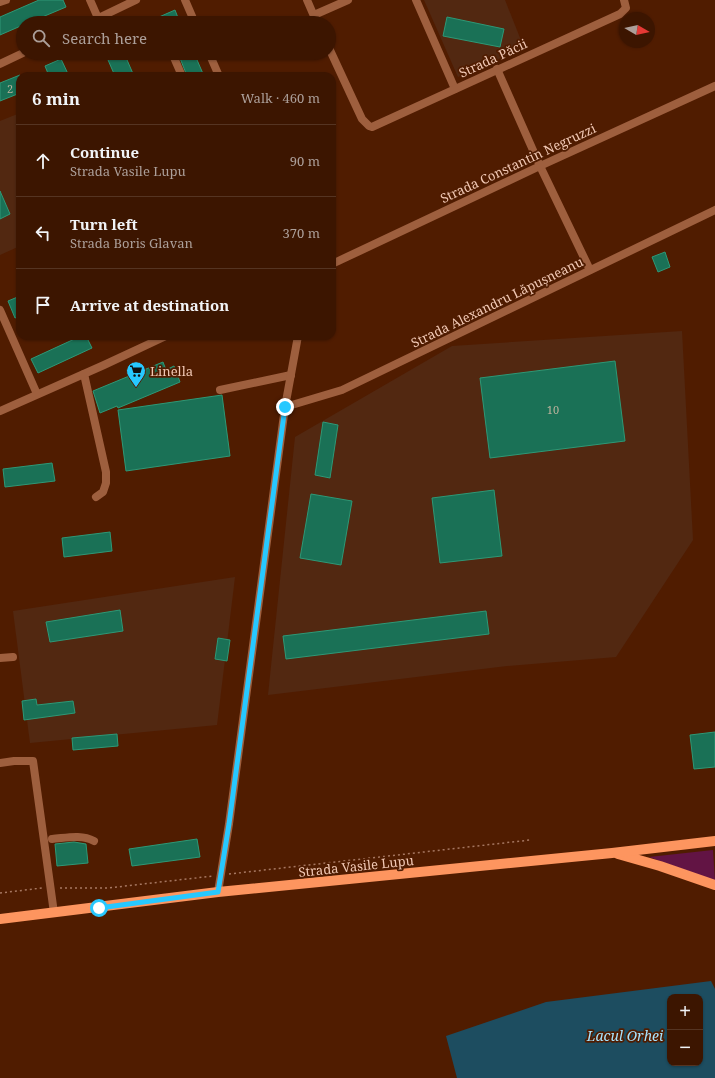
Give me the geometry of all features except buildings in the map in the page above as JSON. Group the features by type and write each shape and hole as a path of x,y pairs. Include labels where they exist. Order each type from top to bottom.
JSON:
{"main road":[{"name":"Strada Vasile Lupu","path":"0,919 218,892 612,853 715,841"},
{"path":"612,853 660,866 715,885"}],"street":[{"path":"0,2 6,0"},
{"path":"90,0 97,16"},
{"path":"102,16 136,0"},
{"path":"185,0 192,16"},
{"path":"307,0 315,16"},
{"path":"321,16 348,0"},
{"path":"416,0 455,89"},
{"name":"Strada Păcii","path":"335,60 362,119 369,126 376,126 497,69 620,14 625,4"},
{"path":"0,64 16,56"},
{"path":"175,60 180,72"},
{"path":"212,60 217,72"},
{"path":"497,69 540,166 590,270"},
{"name":"Strada Constantin Negruzzi","path":"336,262 715,86"},
{"name":"Strada Alexandru Lăpușneanu","path":"285,407 342,390 715,210"},
{"path":"1,315 37,394"},
{"path":"0,411 157,340"},
{"path":"218,892 229,824 285,407 297,340"},
{"path":"84,374 106,472 106,483 103,492 96,497"},
{"path":"220,390 291,375"},
{"path":"0,658 13,657"},
{"path":"0,763 33,761 54,913"},
{"path":"52,839 81,837 94,841"}],"path":[{"path":"0,893 51,887 108,888 530,840"}],"shaded area":[{"path":"424,0 505,0 524,48 458,77"},
{"path":"16,115 16,248 0,255 0,121"},
{"path":"682,331 693,540 616,657 507,666 268,695 295,437 452,346"},
{"path":"235,577 217,725 30,743 13,611"},
{"path":"713,850 715,881 649,857"}],"water":[{"name":"Lacul Orhei","path":"711,981 715,989 715,1078 457,1078 446,1036 546,1002"}],"place":[{"name":"Linella","path":"136,388"}],"route":[{"path":"99,908 218,892 229,824 285,407"}]}
